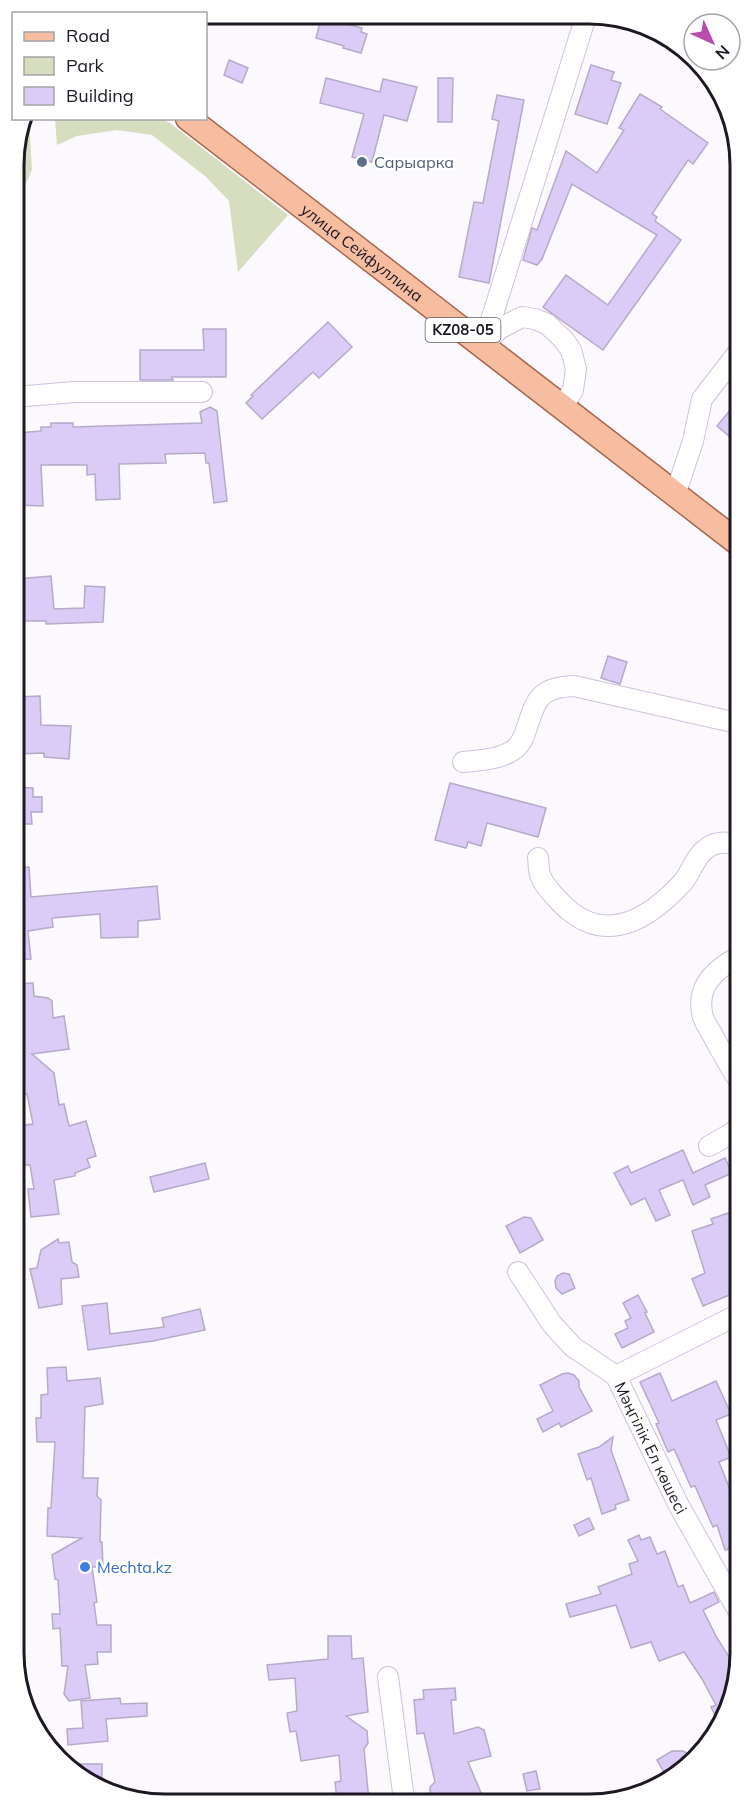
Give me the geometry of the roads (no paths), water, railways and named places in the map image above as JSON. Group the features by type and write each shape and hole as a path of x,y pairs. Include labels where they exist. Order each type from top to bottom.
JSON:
{"main road":[{"name":"улица Сейфуллина","path":"192,120 730,537"}],"street":[{"path":"483,346 584,24"},
{"path":"483,346 499,329 522,317 547,324 571,350 576,369 573,390 562,407"},
{"path":"675,495 693,441 702,399 730,363"},
{"path":"24,395 74,392 202,392"},
{"path":"463,762 495,758 518,747 538,700 543,693 560,687 574,686 730,721"},
{"path":"538,858 541,877 563,906 586,921 613,927 626,924 644,915 667,898 684,880 698,856 706,848 716,843 730,843"},
{"path":"730,962 708,980 702,994 701,1005 703,1019 730,1067"},
{"path":"709,1146 730,1134"},
{"name":"Мәңгілік Ел көшесі","path":"518,1272 552,1324 573,1347 616,1376 678,1504 730,1596"},
{"path":"616,1376 730,1319"},
{"path":"388,1677 403,1794"}],"place":[{"name":"Сарыарка","path":"362,162"},
{"name":"Mechta.kz","path":"85,1567"}]}
